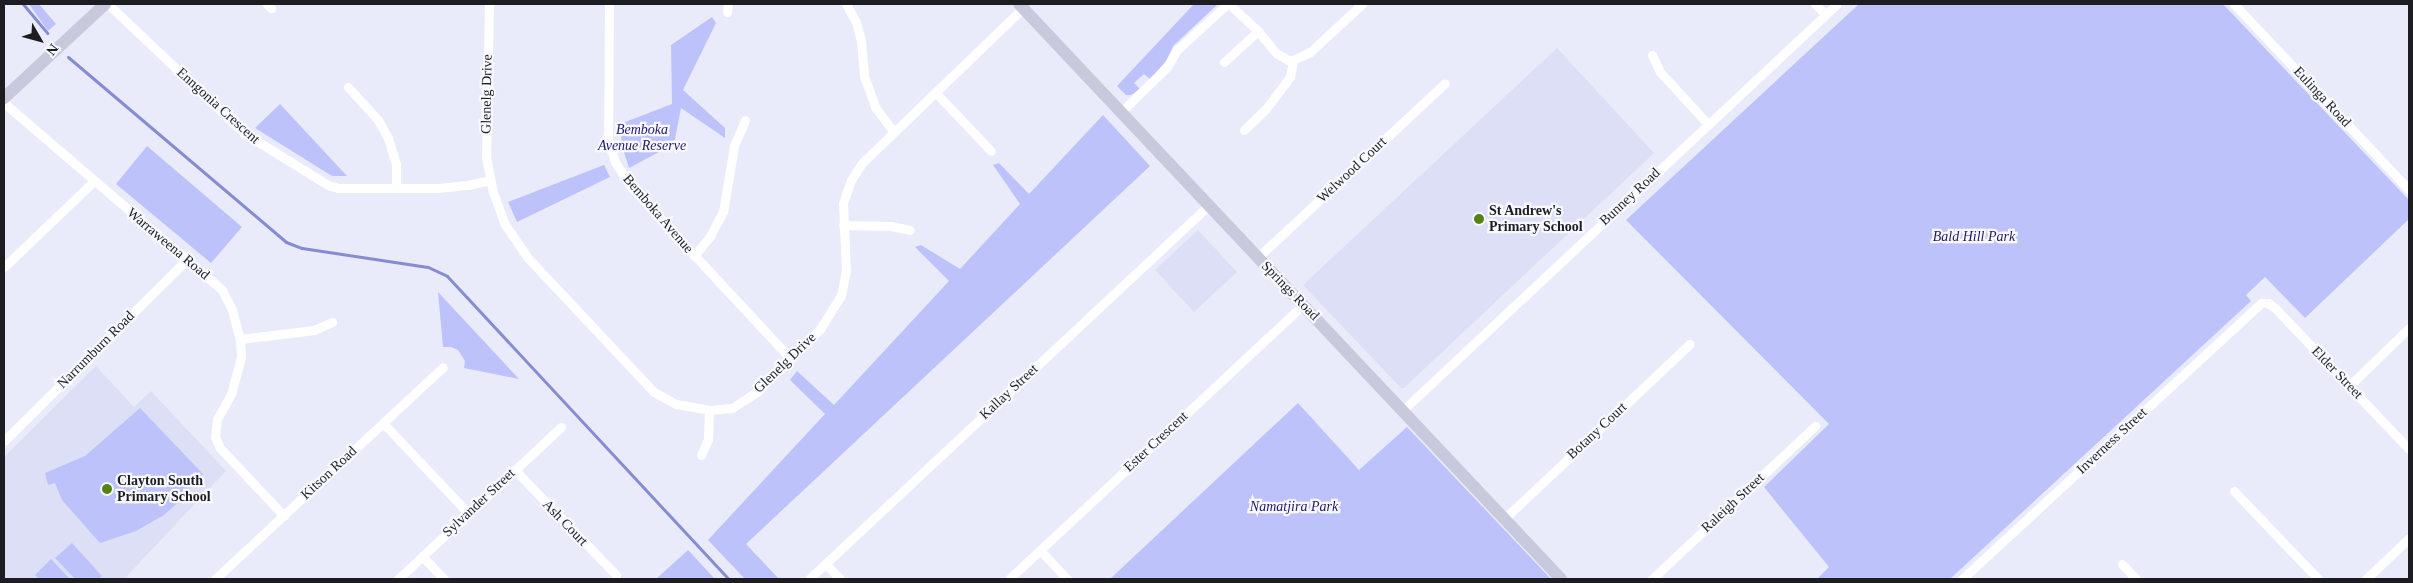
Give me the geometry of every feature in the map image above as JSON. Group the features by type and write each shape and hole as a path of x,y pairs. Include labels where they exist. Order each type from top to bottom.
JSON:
{"main road":[{"path":"4,96 96,4"},
{"path":"4,96 107,4"},
{"name":"Springs Road","path":"1021,6 1561,579"}],"street":[{"name":"Enngonia Crescent","path":"107,4 235,125 260,144 328,185 338,188 448,188 490,180"},
{"name":"Glenelg Drive","path":"488,4 486,146 490,180 504,223 522,251 641,379 668,401 684,407 709,410 732,408 758,391 820,329 840,296 846,270 843,203 851,180 862,163 893,131 1021,6"},
{"name":"Bemboka Avenue","path":"608,4 608,139 615,162 631,187 791,359"},
{"path":"846,4 856,22 861,41 864,76 875,107 893,131"},
{"path":"1121,112 1167,67 1177,50 1228,4 1258,31 1276,53 1290,61 1310,52 1362,4"},
{"path":"1815,4 1825,14"},
{"name":"Bunney Road","path":"1403,410 1836,4"},
{"name":"Eulinga Road","path":"2234,4 2409,190"},
{"path":"1224,62 1258,31"},
{"path":"1652,55 1660,72 1708,124"},
{"path":"1244,130 1265,110 1290,77 1293,60"},
{"name":"Welwood Court","path":"1258,257 1445,83"},
{"path":"348,86 378,120 388,138 396,164 396,188"},
{"path":"935,92 991,151"},
{"name":"Warraweena Road","path":"4,96 94,181 222,290 232,310 240,339 241,357 237,377 214,426 215,437 220,448 284,516"},
{"path":"694,256 710,236 723,212 734,146 745,120"},
{"path":"4,267 94,181"},
{"name":"Kallay Street","path":"809,579 1209,205"},
{"path":"843,225 891,226 910,230"},
{"name":"Narrumburn Road","path":"4,441 187,259"},
{"name":"Elder Street","path":"2261,303 2268,303 2275,308 2409,449"},
{"name":"Inverness Street","path":"1962,579 2261,303"},
{"name":"Ester Crescent","path":"1009,579 1303,305"},
{"path":"240,339 314,330 332,322"},
{"path":"2348,386 2409,328"},
{"name":"Botany Court","path":"1504,519 1690,344"},
{"name":"Kitson Road","path":"215,579 443,367"},
{"path":"701,455 708,439 709,410"},
{"path":"383,423 468,513"},
{"name":"Raleigh Street","path":"1652,579 1815,426"},
{"name":"Sylvander Street","path":"398,579 561,427"},
{"name":"Ash Court","path":"514,470 616,575"},
{"path":"2234,491 2318,579"},
{"path":"2366,579 2409,538"},
{"path":"1040,550 1067,579"},
{"path":"422,556 444,579"},
{"path":"826,564 840,579"},
{"path":"2122,564 2136,579"}],"shaded area":[{"name":"St Andrew's Primary School","path":"1557,48 1654,153 1404,388 1401,388 1303,285"},
{"path":"1198,230 1237,272 1194,312 1155,270"},
{"name":"Clayton South Primary School","path":"96,366 134,407 151,391 226,471 124,579 4,579 4,457"}],"green space":[{"path":"29,4 39,4 56,24 48,31"},
{"path":"1194,4 1218,4 1173,46 1166,61 1150,79 1144,74 1134,83 1140,89 1131,95 1126,95 1117,86"},
{"name":"Bald Hill Park","path":"1859,4 2223,4 2409,200 2409,219 2305,318 2265,277 2246,295 2251,301 1950,579 1817,579 1829,567 1764,487 1829,424 1626,220"},
{"name":"Bemboka Avenue Reserve","path":"712,17 716,23 683,90 725,128 725,138 681,108 674,144 629,168 622,146 620,124 672,104 671,45"},
{"path":"280,104 347,176 332,176 255,128"},
{"path":"1103,115 1150,166 746,544 779,579 745,579 708,540 825,414 790,380 797,371 834,405 949,281 915,247 921,245 960,269 1020,204 993,165 999,163 1029,194"},
{"path":"147,146 242,227 211,263 116,184"},
{"path":"604,165 610,177 517,222 508,202"},
{"path":"438,292 519,379 464,368 465,361 458,350 451,347 443,347"},
{"name":"Namatjira Park","path":"1298,403 1359,470 1407,427 1551,579 1110,579"},
{"path":"140,408 203,474 183,498 164,515 136,531 100,543 62,500 55,483 48,485 45,473 85,456"},
{"path":"72,543 102,576 98,579 75,579 55,558"},
{"path":"688,550 714,578 656,579"},
{"path":"51,559 70,579 39,579 35,575"}],"waterway":[{"path":"23,4 47,33"},
{"path":"68,57 286,242 302,248 428,267 447,276 729,579"}],"place":[{"name":"St Andrew's Primary School","path":"1479,219"},
{"name":"Clayton South Primary School","path":"107,489"}]}
